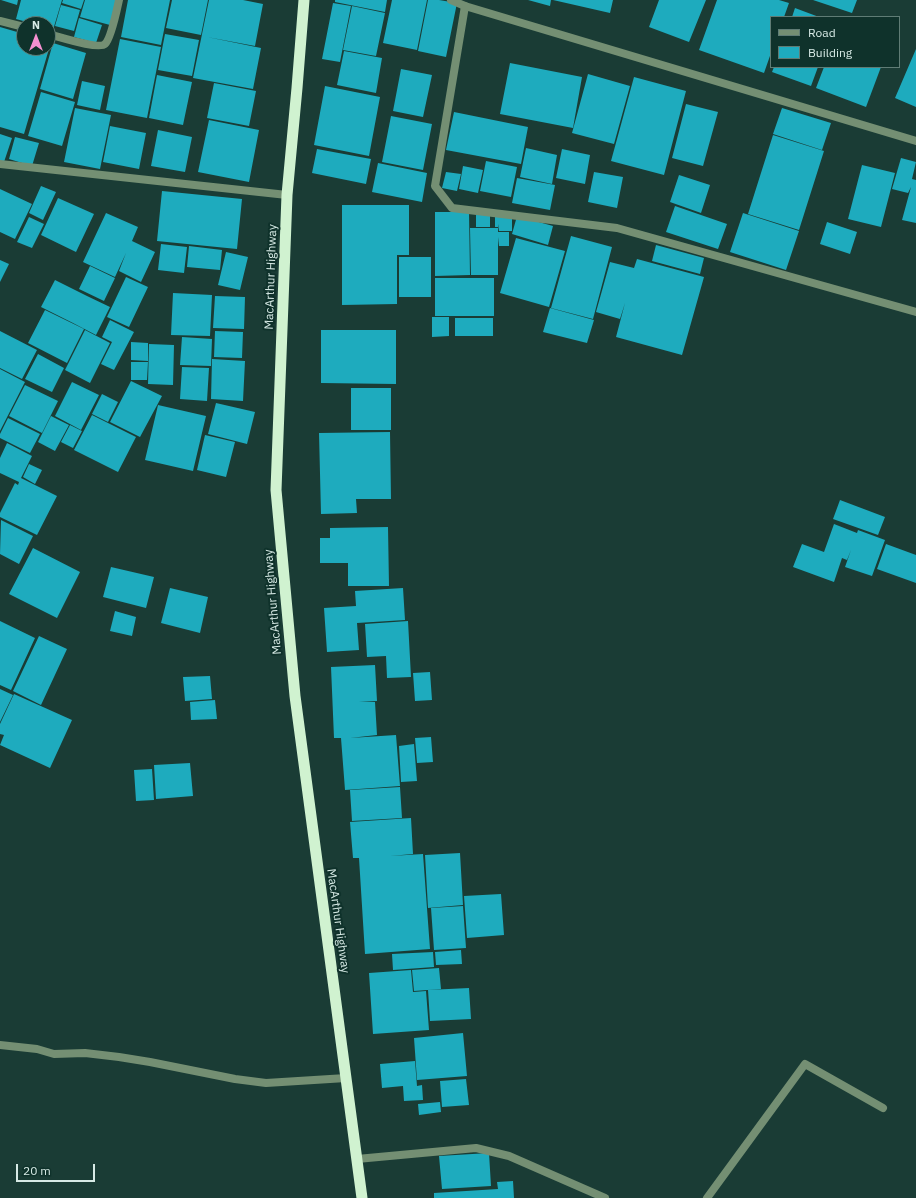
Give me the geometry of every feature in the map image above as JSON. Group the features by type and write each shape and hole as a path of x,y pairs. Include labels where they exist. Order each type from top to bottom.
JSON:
{"highway":[{"name":"MacArthur Highway","path":"304,0 287,195 276,490 295,696 362,1198"}],"street":[{"path":"56,36 92,46 102,46 106,44 119,0"},
{"path":"451,0 465,6 916,141"},
{"path":"465,6 435,186 452,208 617,228 916,312"},
{"path":"0,21 16,25"},
{"path":"0,164 287,195"},
{"path":"0,1045 37,1049 54,1054 85,1053 119,1057 235,1080 266,1083 346,1078"},
{"path":"706,1198 805,1064 883,1108"},
{"path":"357,1159 476,1148 509,1156 605,1198"}],"building":[{"path":"1,0 18,0 17,5"},
{"path":"21,0 62,0 56,20 56,16 17,16"},
{"path":"63,0 84,0 81,9 62,3"},
{"path":"85,0 118,0 110,25 80,17"},
{"path":"128,0 170,0 161,45 121,37"},
{"path":"172,0 208,0 201,35 166,28"},
{"path":"209,0 243,0 263,4 255,46 207,37 261,48 253,89 193,78"},
{"path":"335,0 387,0 385,12 335,2"},
{"path":"392,0 427,0 417,50 383,43"},
{"path":"428,0 457,3 446,57 418,51"},
{"path":"528,0 551,0 550,6"},
{"path":"553,0 613,0 610,13"},
{"path":"659,0 706,0 689,42 649,27"},
{"path":"717,0 779,0 789,3 784,16 770,16 770,56 764,73 699,50"},
{"path":"813,0 857,0 852,13"},
{"path":"333,3 351,6 340,62 322,59"},
{"path":"61,5 80,10 74,31 56,26"},
{"path":"352,6 385,13 376,56 343,50"},
{"path":"795,8 816,16 792,16"},
{"path":"79,18 102,25 96,43 74,37"},
{"path":"0,27 16,32 16,56 47,56 24,134 0,127"},
{"path":"165,34 199,40 192,76 158,70"},
{"path":"120,39 161,47 147,118 106,110"},
{"path":"56,44 86,53 73,99 40,89 49,56 56,56"},
{"path":"916,49 916,107 895,98"},
{"path":"344,51 382,58 376,93 337,85"},
{"path":"510,63 582,77 573,128 500,114"},
{"path":"774,68 818,68 811,86 772,72"},
{"path":"824,68 881,68 866,107 816,88"},
{"path":"401,69 432,75 423,117 393,111"},
{"path":"588,74 630,86 614,144 572,133"},
{"path":"157,75 192,82 183,125 149,118"},
{"path":"634,77 686,91 664,175 611,161"},
{"path":"82,81 105,86 100,110 77,105"},
{"path":"214,83 256,91 249,126 207,118"},
{"path":"325,86 380,97 369,156 314,145"},
{"path":"41,92 75,102 62,146 28,136"},
{"path":"686,104 718,112 703,166 672,158"},
{"path":"75,108 111,115 100,169 64,162"},
{"path":"782,108 831,123 822,150 773,134"},
{"path":"454,112 528,127 521,164 446,150"},
{"path":"391,116 432,124 423,170 382,162"},
{"path":"209,120 259,130 249,182 198,172"},
{"path":"110,126 146,133 139,169 103,162"},
{"path":"158,130 192,137 185,172 151,166"},
{"path":"0,134 12,138 4,162 0,161"},
{"path":"773,135 824,151 799,230 748,214"},
{"path":"15,137 39,143 32,166 9,159"},
{"path":"526,148 557,155 552,184 520,177"},
{"path":"317,149 371,159 366,184 312,173"},
{"path":"562,149 590,155 585,184 556,178"},
{"path":"901,158 916,162 912,179 916,180 916,223 902,220 911,187 908,193 892,189"},
{"path":"486,161 517,167 511,197 480,191"},
{"path":"378,163 427,173 422,202 372,192"},
{"path":"862,165 895,173 881,227 848,219"},
{"path":"463,166 483,170 478,193 459,189"},
{"path":"446,172 461,174 457,191 442,188"},
{"path":"594,172 623,177 617,208 588,202"},
{"path":"679,175 710,185 701,213 670,202"},
{"path":"517,178 555,185 550,210 512,203"},
{"path":"41,186 56,192 43,220 29,213"},
{"path":"0,189 32,204 15,239 0,232"},
{"path":"162,191 242,199 237,249 157,241"},
{"path":"58,198 94,214 76,252 41,235"},
{"path":"342,205 409,205 409,255 397,255 397,304 342,305"},
{"path":"675,206 727,224 718,249 666,232"},
{"path":"435,212 469,212 470,275 435,276"},
{"path":"106,213 138,227 132,241 155,252 141,282 119,271 126,253 115,277 83,262"},
{"path":"743,213 799,231 786,270 730,252"},
{"path":"476,215 490,215 490,227 476,227"},
{"path":"495,216 512,216 512,231 499,231 498,224 498,227 495,227"},
{"path":"517,216 553,226 548,245 512,234"},
{"path":"29,217 44,224 32,248 17,242"},
{"path":"827,222 857,232 850,254 820,244"},
{"path":"470,228 498,228 498,232 509,232 509,246 499,246 498,237 498,275 471,275"},
{"path":"571,236 612,247 593,319 551,308"},
{"path":"516,238 565,251 549,307 500,293"},
{"path":"161,244 187,247 184,273 158,270"},
{"path":"656,245 704,258 700,274 652,261"},
{"path":"189,246 222,250 220,270 187,267"},
{"path":"226,252 248,257 240,290 218,285"},
{"path":"399,257 431,257 431,297 399,297"},
{"path":"637,259 704,277 682,355 616,337 625,303 620,319 596,312 610,262 634,268"},
{"path":"0,260 9,264 0,282"},
{"path":"90,266 115,278 104,301 79,289"},
{"path":"126,277 148,287 129,327 107,317"},
{"path":"435,278 494,278 494,316 435,316"},
{"path":"55,280 87,296 73,323 41,307"},
{"path":"173,293 212,295 210,336 171,335"},
{"path":"87,296 110,307 96,335 73,323"},
{"path":"215,296 245,297 244,329 213,328"},
{"path":"550,308 594,320 587,343 543,332"},
{"path":"45,310 84,329 67,363 28,343"},
{"path":"432,317 449,317 449,336 432,337"},
{"path":"455,318 493,318 493,336 455,336"},
{"path":"110,320 134,332 114,370 101,364 112,342 102,337"},
{"path":"85,330 110,343 90,383 65,370"},
{"path":"321,330 396,330 396,384 321,383"},
{"path":"0,331 37,350 22,379 0,368"},
{"path":"215,331 243,332 242,358 214,357"},
{"path":"182,337 212,339 211,366 180,365"},
{"path":"131,342 148,343 148,361 131,360"},
{"path":"149,344 174,345 173,385 148,384"},
{"path":"38,354 64,368 52,392 25,379"},
{"path":"212,359 245,361 243,401 211,399"},
{"path":"131,362 148,362 147,380 131,380"},
{"path":"182,367 209,368 207,401 180,399"},
{"path":"0,369 25,382 0,431"},
{"path":"131,381 162,396 140,437 110,422"},
{"path":"72,382 99,395 81,430 55,416"},
{"path":"25,385 58,401 42,433 9,416"},
{"path":"351,388 391,388 391,430 351,430"},
{"path":"102,394 118,402 108,422 92,414"},
{"path":"216,403 255,412 247,444 208,434"},
{"path":"158,405 206,416 193,471 145,460"},
{"path":"92,415 136,437 118,472 74,450"},
{"path":"51,416 69,425 55,451 38,442"},
{"path":"8,418 40,434 30,453 0,438 0,434"},
{"path":"70,425 82,431 73,448 61,442"},
{"path":"390,432 391,499 356,499 357,513 321,514 319,433"},
{"path":"205,435 235,442 226,477 197,470"},
{"path":"7,443 32,456 21,478 57,496 37,535 0,517 0,513 15,483 18,485 19,482 0,473 0,458"},
{"path":"29,464 42,470 35,484 23,477"},
{"path":"840,500 885,517 878,535 833,519"},
{"path":"1,520 33,536 19,564 0,554"},
{"path":"834,524 857,533 858,530 885,540 872,576 845,567 851,550 847,560 842,558 834,582 793,567 802,544 824,552"},
{"path":"388,527 389,586 348,586 348,563 320,563 320,538 330,538 330,528"},
{"path":"886,544 916,555 916,583 877,569"},
{"path":"33,548 80,572 57,618 9,594"},
{"path":"111,567 154,577 146,608 103,597"},
{"path":"170,588 208,597 200,633 161,623"},
{"path":"403,588 405,620 357,623 359,650 327,652 324,608 356,606 355,591"},
{"path":"115,611 136,617 132,636 110,631"},
{"path":"0,621 35,638 11,690 0,685"},
{"path":"408,621 411,677 387,678 386,656 367,657 365,624"},
{"path":"39,636 67,649 41,705 13,691"},
{"path":"375,665 377,701 359,702 375,702 377,735 350,738 396,735 400,786 345,790 341,738 334,738 331,667"},
{"path":"430,672 432,700 415,701 413,673"},
{"path":"210,676 212,699 185,701 183,677"},
{"path":"0,689 13,695 0,722"},
{"path":"14,694 72,720 50,768 0,745 4,735 0,734 0,724"},
{"path":"215,700 217,719 191,720 190,702"},
{"path":"431,737 433,762 417,763 415,738"},
{"path":"414,744 417,781 401,782 399,746"},
{"path":"190,763 193,796 156,799 154,765"},
{"path":"152,769 154,800 136,801 134,770"},
{"path":"400,787 402,818 352,821 350,790"},
{"path":"411,818 413,854 390,856 423,854 430,949 365,954 359,858 353,858 350,822"},
{"path":"460,853 463,905 428,908 425,855"},
{"path":"501,894 504,935 467,938 464,896"},
{"path":"463,906 466,948 434,950 431,908"},
{"path":"461,950 462,964 436,965 435,952"},
{"path":"433,952 434,967 393,970 392,954"},
{"path":"439,968 441,989 414,991 412,970"},
{"path":"411,970 413,992 426,991 429,1030 373,1034 369,973"},
{"path":"469,988 471,1019 430,1021 428,990"},
{"path":"463,1033 467,1076 417,1080 414,1038"},
{"path":"415,1061 417,1086 422,1085 423,1100 404,1101 403,1086 382,1088 380,1064"},
{"path":"466,1079 469,1105 442,1107 440,1081"},
{"path":"440,1102 441,1112 419,1115 418,1104"},
{"path":"489,1153 491,1186 442,1189 439,1156"},
{"path":"513,1181 514,1198 434,1198 434,1193 498,1189 497,1182"}]}
